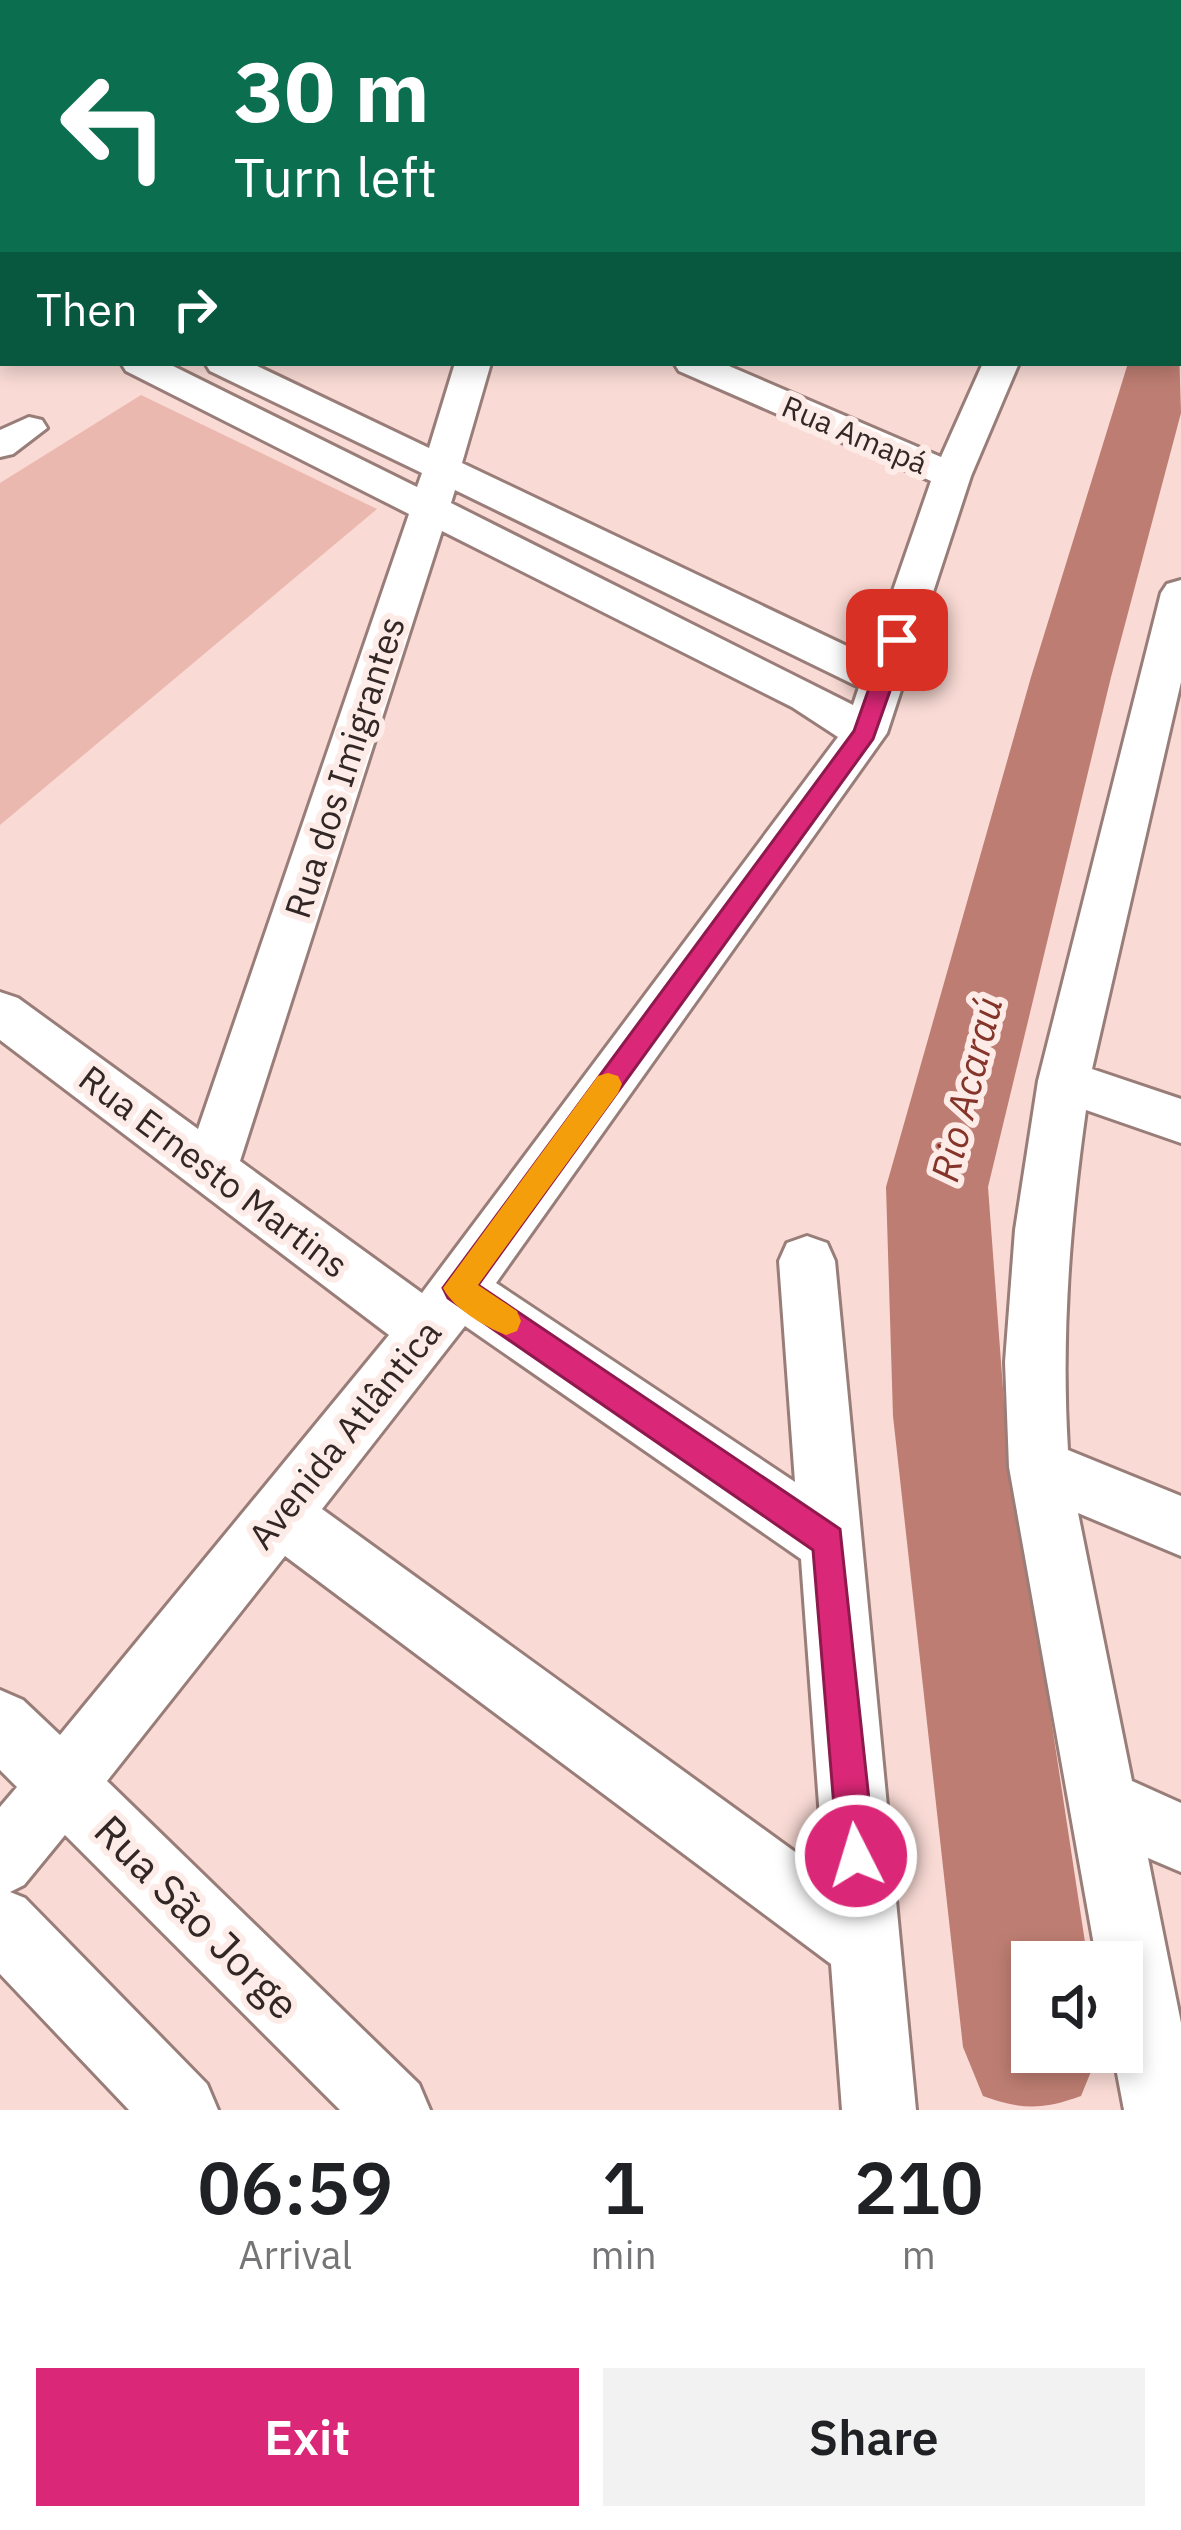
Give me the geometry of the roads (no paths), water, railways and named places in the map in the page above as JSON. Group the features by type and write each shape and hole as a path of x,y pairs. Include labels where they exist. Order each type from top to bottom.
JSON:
{"street":[{"path":"146,366 883,682"},
{"path":"229,366 865,734"},
{"name":"Rua dos Imigrantes","path":"212,1169 472,366"},
{"name":"Rua Amapá","path":"699,366 952,476"},
{"name":"Avenida Atlântica","path":"0,1861 443,1310 865,734 952,476 1000,366"},
{"path":"1161,2110 1040,1467 1034,1362 1042,1230 1064,1082 1164,753 1181,593"},
{"name":"Rua Ernesto Martins","path":"0,1012 212,1169 829,1541"},
{"path":"1064,1082 1181,1120"},
{"path":"807,1261 880,2110"},
{"path":"1040,1467 1181,1526"},
{"path":"280,1515 865,1946"},
{"name":"Rua São Jorge","path":"0,1724 393,2110"},
{"path":"1102,1802 1181,1838"},
{"path":"0,1923 181,2110"}],"waterway":[{"name":"Rio Acaraú","path":"1018,1941 949,1416 937,1187 1071,677 1160,366"}]}
